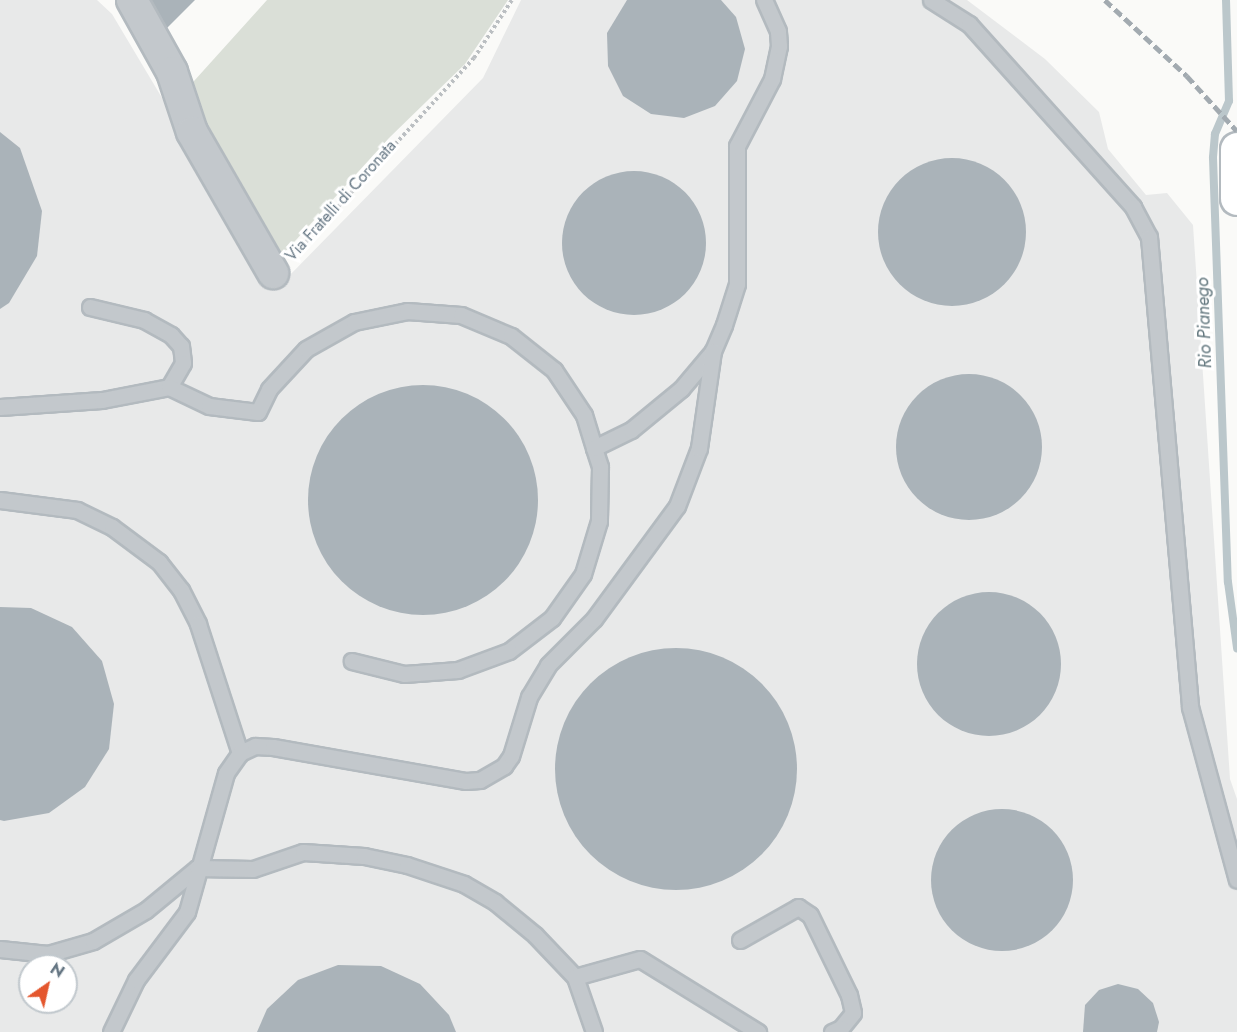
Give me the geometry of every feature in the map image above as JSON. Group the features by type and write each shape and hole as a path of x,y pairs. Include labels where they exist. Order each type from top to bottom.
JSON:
{"main road":[{"path":"1237,150 1237,198"}],"street":[{"name":"Via Fratelli di Coronata","path":"132,0 172,72 192,132 273,273"}],"lane":[{"path":"111,1032 136,980 188,912 197,868 226,773 240,753 255,746 273,747 466,781 480,780 504,766 512,756 529,697 548,665 594,619 677,506 699,448 713,351 737,284 737,146 746,122 772,79 777,62 778,31 764,0"},
{"path":"931,0 969,24 1133,207 1149,237 1190,707 1237,879"},
{"path":"90,307 144,320 171,335 181,346 183,363 169,387"},
{"path":"0,407 102,400 169,387 209,406 258,412 269,389 306,349 354,322 407,311 461,315 511,336 554,370 584,415 600,467 599,521 583,573 552,618 509,651 459,670 404,674 352,661"},
{"path":"594,448 631,430 665,403 713,351"},
{"path":"0,500 77,510 112,526 159,562 181,590 198,624 240,753"},
{"path":"0,949 48,954 93,941 146,910 197,868 253,869 303,852 326,851 407,865 464,884 495,902 535,935 574,977 594,1032"},
{"path":"740,940 798,907 810,915 853,1013 841,1028 832,1032"},
{"path":"574,977 640,959 758,1032"}],"path":[{"name":"Via Fratelli di Coronata","path":"273,273 474,58 512,0"}],"shaded area":[{"path":"0,0 97,0 112,14 273,284 288,277 483,78 521,0 967,0 1045,59 1099,112 1108,149 1146,195 1167,193 1193,225 1230,779 1237,799 1237,1032 0,1032"},
{"path":"267,0 508,0 465,64 389,138 275,263 185,91"}],"building":[{"path":"137,0 195,0 163,32"},
{"path":"627,0 721,0 736,17 745,49 737,81 715,106 684,118 651,114 623,96 608,66 607,33"},
{"path":"0,132 20,148 42,211 37,256 9,303 0,309"},
{"path":"952,158 980,164 1004,180 1020,204 1026,232 1020,260 1004,284 980,300 952,306 924,300 900,284 884,260 878,232 884,204 900,180 924,164"},
{"path":"634,171 662,176 685,192 701,215 706,243 701,271 685,294 662,310 634,315 606,310 583,294 567,271 562,243 567,215 583,192 606,176"},
{"path":"969,374 997,379 1021,395 1037,419 1042,447 1037,475 1021,499 997,515 969,520 941,515 917,499 901,475 896,447 901,419 917,395 941,379"},
{"path":"412,385 434,385 477,398 505,418 525,446 536,478 538,500 536,522 525,554 505,582 477,602 456,610 434,615 412,615 369,602 341,582 321,554 313,533 308,511 308,489 321,446 341,418 369,398 390,390"},
{"path":"989,592 1016,598 1040,613 1055,637 1061,664 1055,691 1040,715 1016,730 989,736 962,730 938,715 923,691 917,664 923,637 938,613 962,598"},
{"path":"0,607 31,608 72,627 102,661 114,704 109,749 85,787 49,813 4,821 0,820"},
{"path":"664,648 688,648 711,653 733,662 762,683 777,702 788,723 795,745 797,769 795,793 788,815 777,836 762,855 733,876 711,885 688,890 664,890 641,885 619,876 599,863 582,846 569,826 560,804 555,781 555,757 560,734 569,712 582,692 599,675 619,662 641,653"},
{"path":"1002,809 1029,814 1052,830 1068,853 1073,880 1068,907 1052,930 1029,946 1002,951 975,946 952,930 936,907 931,880 936,853 952,830 975,814"},
{"path":"338,965 381,966 420,984 449,1015 456,1032 257,1032 267,1009 298,980"},
{"path":"1118,984 1138,989 1153,1003 1159,1022 1157,1032 1083,1032 1085,1005 1099,990"}],"waterway":[{"name":"Rio Pianego","path":"1226,0 1229,101 1215,134 1213,158 1228,582 1237,648"}],"railway":[{"path":"1105,0 1187,76 1237,131"}]}
